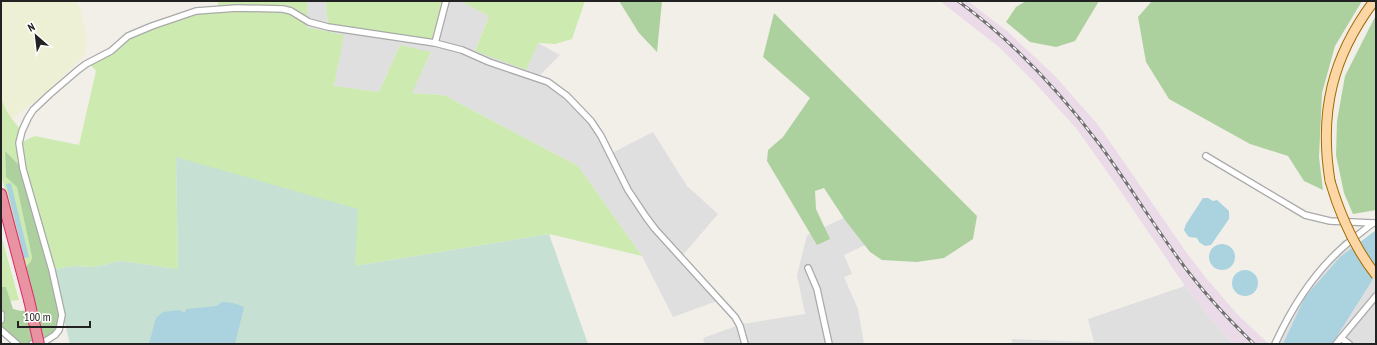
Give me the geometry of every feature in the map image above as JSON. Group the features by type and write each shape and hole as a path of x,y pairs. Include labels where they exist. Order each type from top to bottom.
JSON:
{"highway":[{"path":"1,194 26,301 33,344"},
{"path":"1,218 39,344"}],"main road":[{"path":"1374,1 1355,29 1334,78 1327,116 1327,144 1330,181 1346,227 1361,255 1376,275"}],"street":[{"path":"435,43 446,1"},
{"path":"33,344 44,342 55,335 59,330 62,315 52,270 23,169 19,143 22,131 33,110 78,70 86,64 111,51 128,36 166,21 205,10 253,7 291,11 308,22 321,25 435,43 462,50 489,62 548,82 574,103 596,128 618,173 646,217 730,310 740,326 746,344"},
{"path":"1206,156 1305,215 1330,220 1374,222"},
{"path":"1276,344 1286,320 1318,274 1342,248 1374,222"},
{"path":"808,268 817,289 829,344"},
{"path":"1336,344 1376,296"},
{"path":"1,314 1,320"},
{"path":"1,330 16,344"},
{"path":"1341,338 1349,344"}],"shaded area":[{"path":"308,1 326,1 328,27 446,1 460,1 489,16 475,50 538,43 560,55 539,76 562,88 594,120 612,153 653,132 687,186 718,214 682,256 720,300 673,317 642,256 578,166 444,95 411,93 431,53 400,45 379,92 334,86 343,35 306,27"},
{"path":"940,1 968,1 1007,31 1056,77 1099,126 1186,252 1206,278 1238,315 1269,344 1234,344 1220,330 1185,286 1076,128 1034,82 999,47"},
{"path":"850,215 865,245 844,255 852,274 844,277 858,309 864,344 705,344 703,338 742,324 805,314 797,275 807,235"},
{"path":"1343,240 1347,240 1358,258 1376,242 1376,344 1272,344 1287,312"},
{"path":"1185,286 1220,330 1234,344 1012,344 1012,339 1094,342 1088,319"}],"green space":[{"path":"1,1 75,1 81,11 87,38 85,55 42,96 11,119 4,108 1,97"},
{"path":"218,1 308,1 306,27 344,35 334,86 379,92 400,45 431,52 412,93 444,95 578,166 642,256 549,234 355,266 176,158 178,269 120,261 95,267 72,266 52,270 5,151 6,176 17,186 32,257 31,261 26,267 1,175 1,97 9,115 22,131 20,143 35,136 79,145 96,71 89,63 106,54 124,39 186,14 218,9"},
{"path":"326,1 446,1 435,43 328,27"},
{"path":"460,1 585,1 572,39 555,44 538,43 526,70 475,51 489,16"},
{"path":"619,1 662,1 657,52 639,33"},
{"path":"1026,1 1099,1 1075,41 1056,47 1030,42 1006,22 1016,7"},
{"path":"1152,1 1362,1 1335,46 1322,93 1319,157 1323,190 1304,181 1288,156 1250,144 1169,99 1146,62 1138,17"},
{"path":"774,13 977,216 973,239 944,258 917,262 882,260 870,252 845,220 824,188 815,191 816,209 830,239 817,245 767,161 768,150 783,137 810,98 763,57"},
{"path":"1376,15 1376,210 1353,214 1344,193 1336,155 1337,121 1345,76"},
{"path":"5,151 23,169 62,315 55,335 32,344 17,344 1,330 1,287 6,287 13,309 21,311 35,309 26,267 31,261 32,257 17,187 6,177"},
{"path":"176,157 358,209 355,266 549,234 588,344 70,344 52,270 72,266 95,267 120,261 178,269"},
{"path":"1,235 19,300 10,301 6,287 1,287"}],"water":[{"path":"11,183 29,257 24,258 6,184"},
{"path":"1203,198 1208,198 1213,201 1217,200 1229,211 1229,219 1211,245 1205,246 1199,242 1197,238 1189,237 1184,230 1186,224"},
{"path":"1376,230 1376,276 1332,344 1283,344 1305,297 1340,257"},
{"path":"1222,244 1231,248 1235,257 1231,266 1222,270 1213,266 1209,257 1213,248"},
{"path":"1245,270 1254,274 1258,283 1254,292 1245,296 1236,292 1232,283 1236,274"},
{"path":"222,302 233,303 244,307 235,344 149,344 156,318 163,312 180,310 184,313 187,309 217,306"}],"railway":[{"path":"958,1 978,16 1017,50 1069,106 1100,145 1195,281 1233,324 1254,344"}]}
